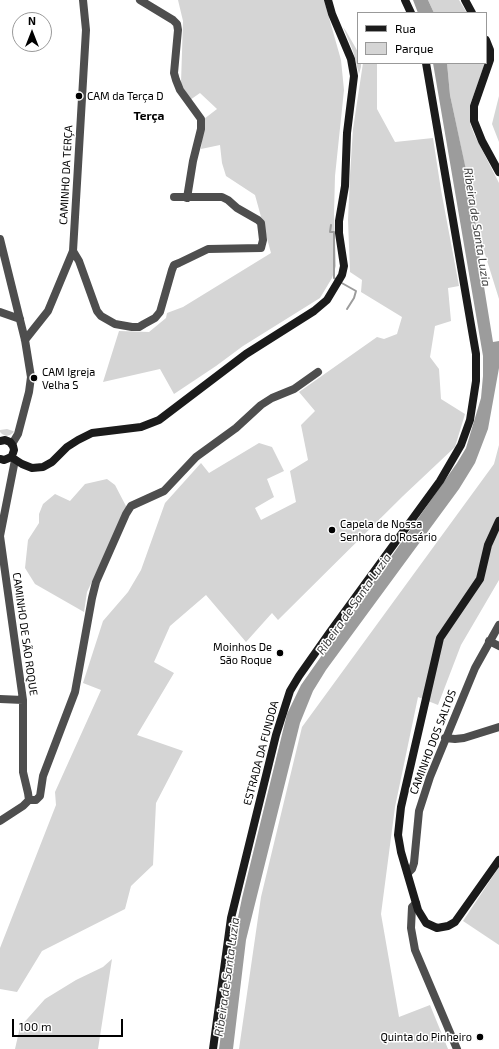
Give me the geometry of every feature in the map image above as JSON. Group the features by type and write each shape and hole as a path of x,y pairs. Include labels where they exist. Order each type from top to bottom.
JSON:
{"main road":[{"path":"0,459 6,460 13,458 32,468 43,467 52,462 67,447 92,433 141,427 159,420 246,354 314,312 327,300 342,275 344,266 339,232 339,221 345,186 347,133 354,76 351,59 332,14 328,0"},
{"path":"405,0 411,12"},
{"path":"465,0 471,12"},
{"path":"487,42 490,50 490,60 474,106 474,121 482,141 499,172"},
{"name":"ESTRADA DA FUNDOA","path":"213,1049 231,918 276,735 290,691 330,632 440,481 461,444 470,420 476,381 476,354 426,64"},
{"path":"0,441 7,441 12,444 14,450 13,458"},
{"path":"499,521 488,545 480,579 440,638 398,824 398,835 418,910 426,923 438,928 448,926 461,915 499,860"}],"street":[{"name":"CAMINHO DA TERÇA","path":"25,340 48,311 73,251 86,30 82,0"},
{"path":"140,0 177,24 178,30 174,73 180,90 201,119 201,129 192,161 186,198"},
{"path":"73,251 79,261 97,311 101,316 106,320 124,326 139,327 155,318 160,312 174,265 208,249 261,248 263,244 261,223 237,208 228,200 222,197 174,197"},
{"path":"0,239 25,340 31,377 29,392 18,434 12,444"},
{"path":"0,312 20,319"},
{"path":"0,821 23,806 29,800 36,800 40,796 43,776 75,692 96,582 131,506 164,491 196,457 236,428 261,405 272,398 294,389 318,372"},
{"name":"CAMINHO DE SÃO ROQUE","path":"13,458 0,536 23,700 23,772 29,800"},
{"name":"CAMINHO DOS SALTOS","path":"408,874 414,863 419,811 430,777 475,668 499,625"},
{"path":"489,641 499,646"},
{"path":"0,699 23,700"},
{"path":"445,738 464,738 499,727"},
{"path":"416,903 412,907 411,916 413,944 419,962 457,1049"}],"green space":[{"path":"178,0 324,0 341,60 344,90 335,176 334,214 336,266 332,278 320,298 243,346 174,394 160,369 103,382 119,331 149,332 166,318 167,313 183,307 271,253 255,195 226,176 222,163 220,145 201,149 204,119 217,109 200,93 190,100 181,83 183,21"},
{"path":"428,0 459,0 466,12 434,12"},
{"path":"343,27 357,50 357,64 361,64 359,74 353,51"},
{"path":"363,64 377,64 377,109 395,142 433,138 459,286 448,288 451,321 435,326 430,357 439,369 441,399 465,414 455,447 403,496 278,620 272,613 246,642 206,595 170,626 154,662 174,673 137,735 183,751 156,803 153,865 131,886 125,909 42,951 17,992 0,989 0,948 56,805 55,792 101,690 83,683 103,621 128,592 141,570 165,503 201,463 209,473 259,443 272,447 284,471 267,479 274,497 255,508 261,520 296,502 290,471 308,460 301,425 315,411 299,392 377,337 384,339 397,334 402,317 361,292 362,280 350,272 348,220 353,129"},
{"path":"447,64 485,64 470,105 470,123 499,183 499,299 485,254 479,254 472,200 450,95"},
{"path":"499,96 499,142 492,124"},
{"path":"7,429 14,432 6,436 0,432 0,430"},
{"path":"499,445 499,580 461,645 438,705 418,697 395,807 381,914 399,1017 430,1005 448,1049 239,1049 261,897 302,727 494,464"},
{"path":"107,479 115,485 127,508 87,592 84,612 35,584 25,568 28,540 39,523 39,514 43,504 55,494 70,501 85,484"},
{"path":"499,867 499,945 463,921"},
{"path":"112,959 98,1049 15,1049 20,1027 45,999 76,980 103,967"}],"shaded area":[{"path":"413,0 428,0 434,12 418,12"},
{"path":"433,64 447,64 450,95 472,198 493,342 499,341 499,368 488,429 475,463 459,489 326,670 313,691 300,723 246,940 233,1049 219,1049 234,937 242,898 287,714 301,685 466,448 481,398 483,356"}],"waterway":[{"path":"331,225 330,232 334,232 334,278 336,279"},
{"path":"340,282 356,291 354,298 347,309"}],"place":[{"name":"CAM da Terça D","path":"79,96"},
{"name":"CAM Igreja Velha S","path":"34,378"},
{"name":"Capela de Nossa Senhora do Rosário","path":"332,530"},
{"name":"Moinhos De São Roque","path":"280,653"},
{"name":"Quinta do Pinheiro","path":"480,1037"}],"district":[{"name":"Terça","path":"149,116"}],"water label":[{"name":"Ribeira de Santa Luzia","path":"477,227"},
{"name":"Ribeira de Santa Luzia","path":"354,604"},
{"name":"Ribeira de Santa Luzia","path":"227,977"}]}
